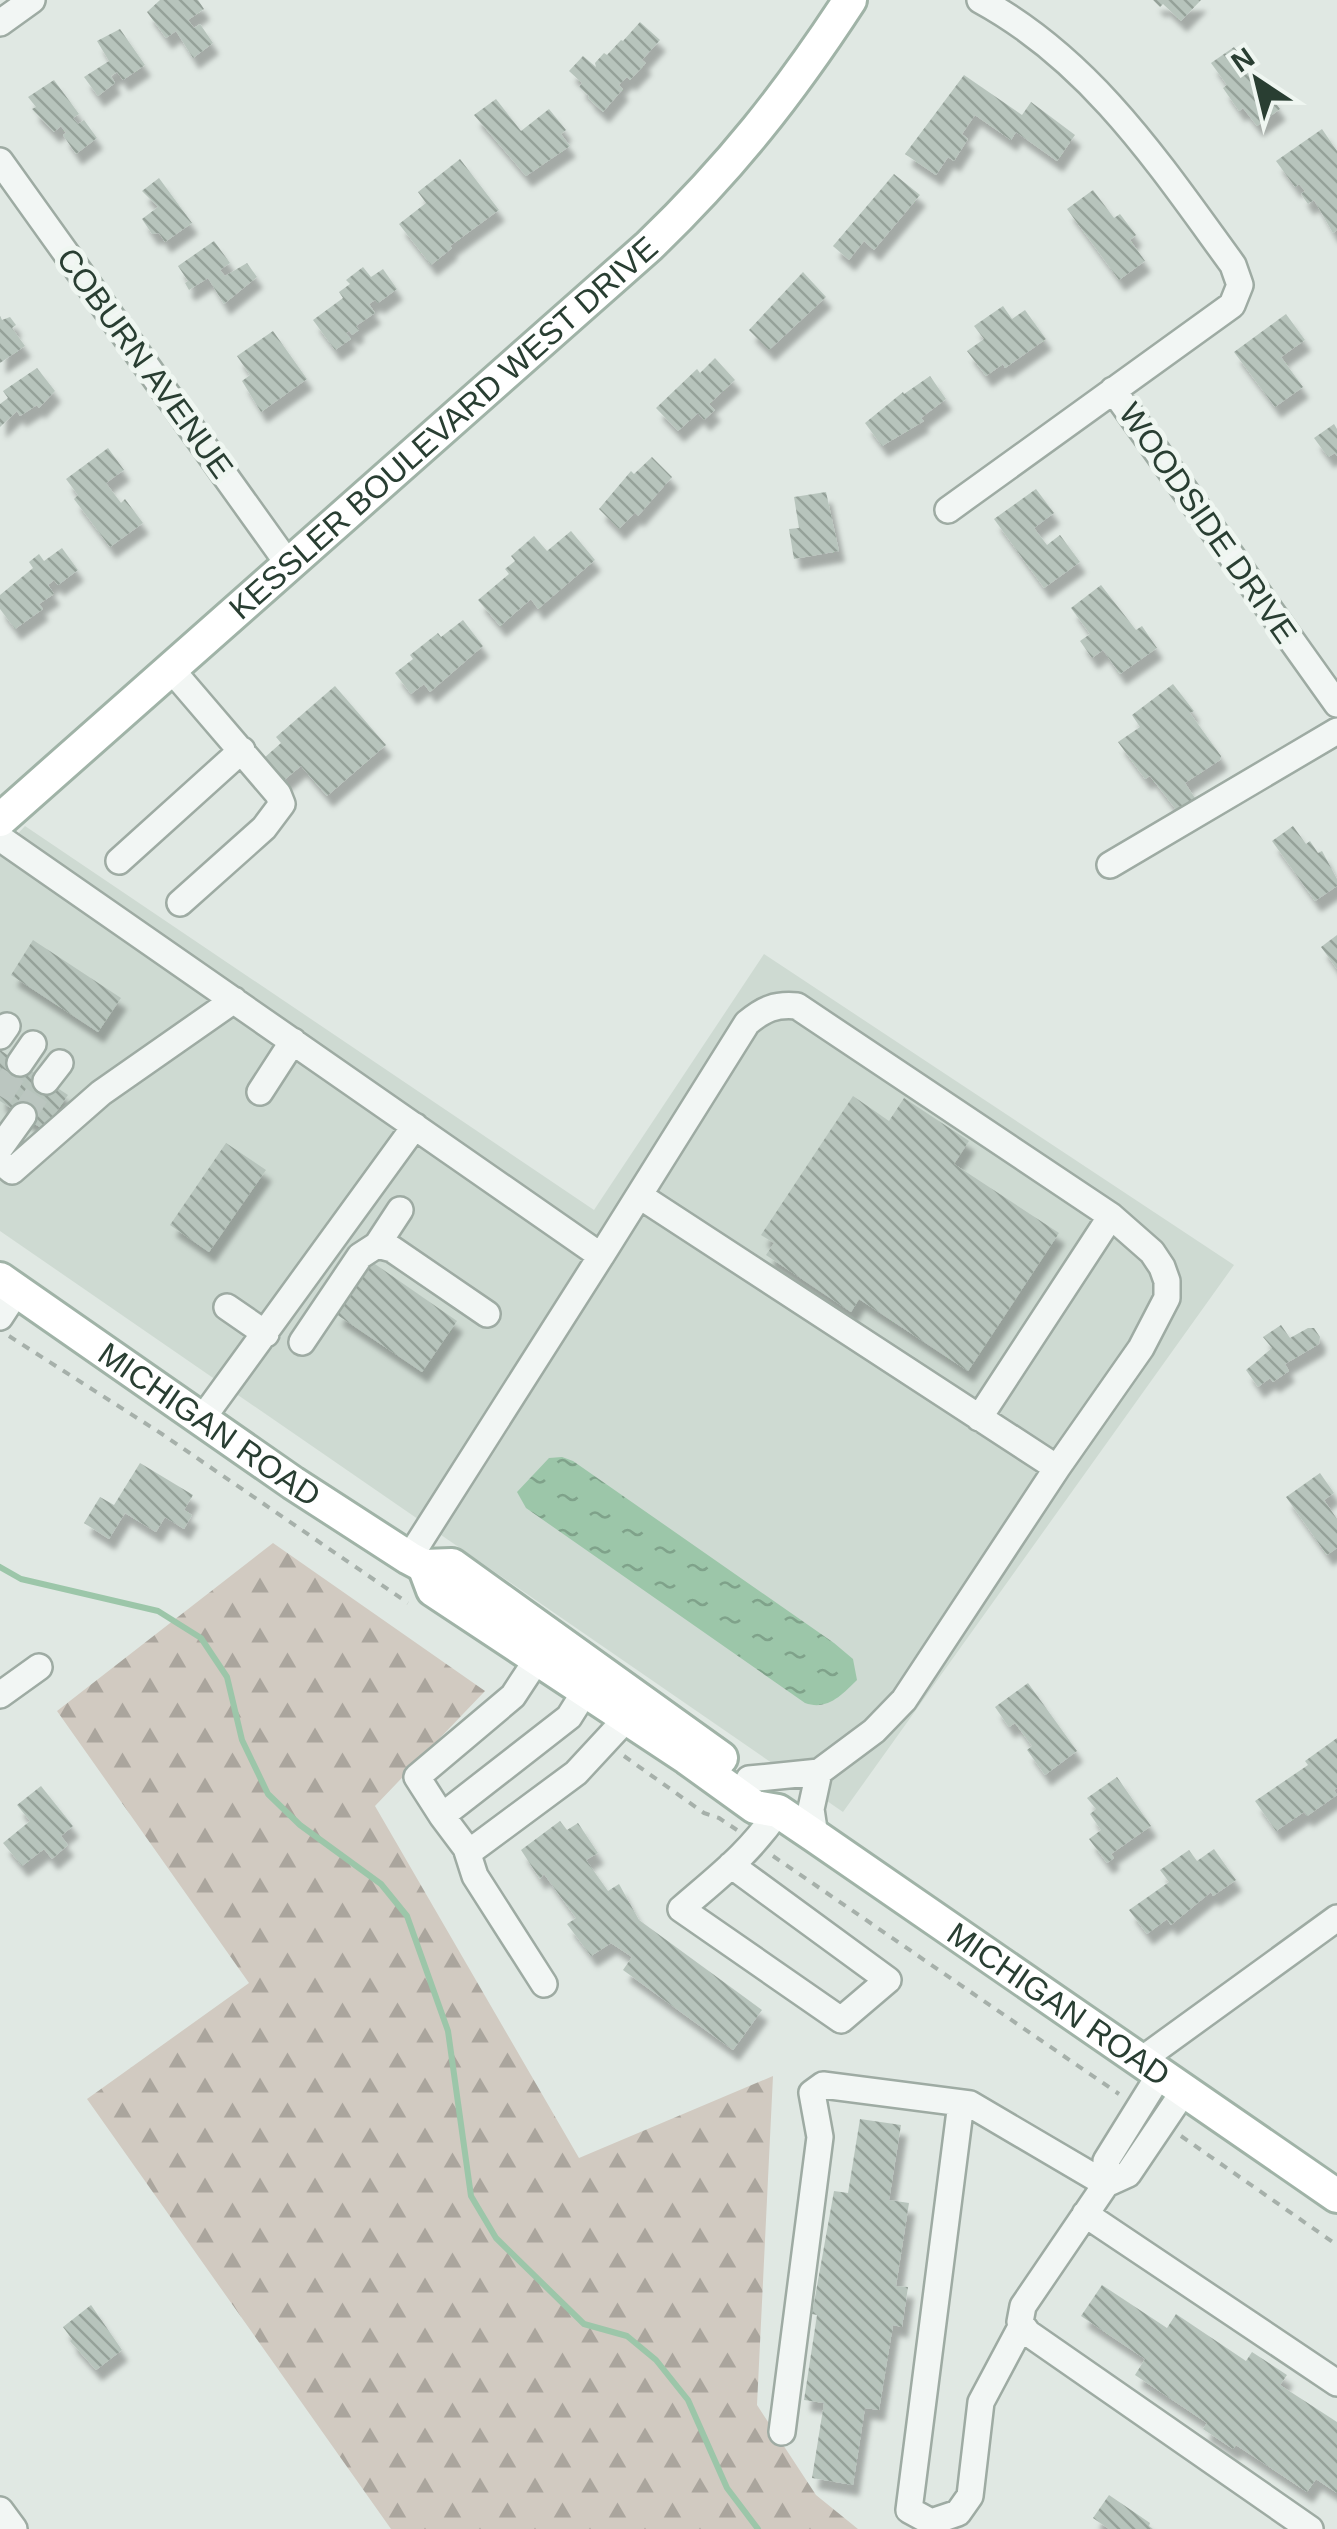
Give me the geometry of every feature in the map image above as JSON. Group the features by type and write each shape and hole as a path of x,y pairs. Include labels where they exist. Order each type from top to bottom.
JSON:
{"main road":[{"name":"KESSLER BOULEVARD WEST DRIVE","path":"0,820 634,259 706,190 778,106 850,0"},
{"name":"MICHIGAN ROAD","path":"6,1295 416,1562 433,1590 586,1690 616,1730 755,1807 778,1811 1337,2196"},
{"name":"MICHIGAN ROAD","path":"416,1562 452,1565 686,1730 768,1794 778,1811"}],"street":[{"path":"0,23 32,0"},
{"path":"948,510 1232,305 1238,294 1238,276 1153,154 1105,98 1042,41 980,0"},
{"name":"COBURN AVENUE","path":"0,161 289,564"},
{"name":"WOODSIDE DRIVE","path":"1114,390 1337,704"},
{"path":"170,668 242,750 282,804 264,828 180,903"},
{"path":"1110,865 1337,731"},
{"path":"120,861 242,750"},
{"path":"0,838 601,1256"},
{"path":"0,1160 12,1171 101,1092 234,1000"},
{"path":"416,1562 747,1023 762,1010 778,1004 797,1006 1110,1216 1152,1252 1167,1281 1167,1298 1141,1348 904,1700 874,1731 819,1772 749,1779"},
{"path":"260,1092 293,1041"},
{"path":"0,1148 23,1116"},
{"path":"202,1420 415,1126"},
{"path":"640,1196 1057,1468"},
{"path":"302,1342 360,1256 377,1245 400,1210"},
{"path":"979,1418 1110,1216"},
{"path":"377,1245 392,1249 487,1314"},
{"path":"228,1307 266,1334"},
{"path":"538,1658 513,1696 417,1777 468,1853 475,1876 544,1984"},
{"path":"0,1695 39,1667"},
{"path":"442,1816 569,1717 586,1690"},
{"path":"468,1853 576,1773 616,1730"},
{"path":"815,1836 811,1809 819,1772"},
{"path":"731,1866 888,1980 841,2020 681,1909 756,1844 778,1811"},
{"path":"961,2103 909,2510 931,2522 958,2513 970,2496 981,2402 1022,2325 1023,2306 1106,2184 1106,2161 1150,2115 1161,2075 1337,1918"},
{"path":"782,2432 820,2138 812,2093 824,2085 970,2104 1106,2184"},
{"path":"1086,2214 1337,2382"},
{"path":"1022,2325 1028,2333 1310,2529"},
{"path":"0,2510 14,2529"}],"path":[{"path":"0,1330 162,1434 407,1603"},
{"path":"616,1730 704,1814 720,1818 1337,2245"}],"shaded area":[{"path":"25,826 594,1210 764,954 1234,1265 843,1812 0,1231 0,853"}],"green space":[{"path":"273,1543 485,1691 375,1806 579,2158 773,2076 757,2405 816,2495 858,2529 391,2529 87,2099 249,1983 57,1711"}],"water":[{"path":"562,1457 834,1643 853,1659 857,1680 827,1703 805,1703 526,1508 517,1492 549,1458"}],"building":[{"path":"160,0 198,0 204,9 188,20 194,28 200,24 213,43 193,58 176,31 166,38 147,12"},
{"path":"1153,0 1201,0 1181,21"},
{"path":"640,22 660,40 642,60 646,63 630,80 627,77 619,85 623,89 603,112 569,71 583,56 596,67 604,53 607,55"},
{"path":"120,29 145,65 123,80 117,72 111,76 115,83 98,96 84,77 109,61 97,41"},
{"path":"1234,47 1280,109 1257,126 1243,108 1239,111 1211,63"},
{"path":"964,75 1022,115 1031,102 1075,135 1057,161 1016,132 1011,140 975,115 962,134 968,139 954,161 948,157 936,175 905,154"},
{"path":"54,80 79,114 73,118 78,124 84,120 97,138 76,154 61,126 54,132 32,109 36,107 28,97"},
{"path":"496,99 521,131 549,109 566,130 561,134 570,146 526,176 474,115"},
{"path":"1322,129 1337,151 1337,230 1333,233 1314,200 1308,204 1301,194 1305,191 1299,184 1295,187 1276,161"},
{"path":"460,159 499,210 431,265 399,224 426,203 418,192"},
{"path":"894,174 920,195 874,250 864,241 849,260 833,246"},
{"path":"159,178 192,223 165,242 159,233 152,234 142,219 158,207 142,191"},
{"path":"1093,190 1114,218 1120,214 1136,235 1130,240 1145,261 1119,280 1067,209"},
{"path":"214,241 230,263 220,270 225,276 247,263 257,277 224,304 208,278 189,290 178,266"},
{"path":"363,267 371,277 383,269 397,289 378,303 375,300 369,304 375,313 356,326 359,330 352,335 346,333 351,339 335,350 313,320 343,298 339,292 350,284 346,280"},
{"path":"803,272 826,297 769,350 749,330"},
{"path":"1003,306 1012,319 1025,310 1046,339 1005,368 1003,364 986,376 967,351 984,339 974,326"},
{"path":"1286,314 1305,340 1281,357 1303,387 1275,407 1234,352"},
{"path":"0,316 2,320 10,317 16,325 12,328 25,346 0,363"},
{"path":"273,331 307,379 261,412 242,381 250,375 237,356"},
{"path":"715,358 735,380 709,404 715,410 704,420 698,413 678,431 656,408 697,369 700,373"},
{"path":"37,368 55,391 39,408 37,405 20,416 17,411 0,427 0,404 8,398 3,391"},
{"path":"930,376 946,399 921,418 924,421 882,446 865,423"},
{"path":"1334,424 1337,456 1335,453 1328,457 1314,438"},
{"path":"108,448 124,470 106,483 121,503 125,499 143,523 110,547 74,499 78,495 66,479"},
{"path":"652,457 672,477 638,516 635,513 619,529 599,509 631,471 634,474"},
{"path":"1036,489 1054,513 1034,528 1047,545 1060,535 1080,562 1044,588 994,519"},
{"path":"826,492 839,551 794,559 789,529 799,528 794,497"},
{"path":"571,531 595,560 538,609 531,599 500,626 478,600 509,574 505,569 515,561 511,556 534,536 547,551"},
{"path":"62,548 78,570 58,585 54,580 48,585 54,594 39,604 43,609 15,629 0,609 0,595 33,568 29,562 39,554 44,561"},
{"path":"1101,585 1136,630 1142,626 1157,648 1120,674 1103,650 1092,658 1080,641 1090,634 1071,608"},
{"path":"463,620 483,646 430,692 424,684 411,694 395,673 438,633 441,637"},
{"path":"1173,684 1221,756 1185,783 1195,798 1177,811 1150,776 1145,779 1118,742 1140,727 1132,715"},
{"path":"335,686 386,745 327,796 301,766 283,781 264,758 281,743 276,737"},
{"path":"1293,826 1306,844 1310,841 1318,853 1322,851 1337,879 1337,886 1315,901 1272,841"},
{"path":"1337,935 1337,969 1321,947"},
{"path":"33,940 121,998 98,1032 11,975"},
{"path":"0,1050 68,1095 44,1130 0,1101"},
{"path":"853,1096 889,1121 904,1098 969,1141 954,1164 1059,1233 968,1371 859,1299 851,1312 766,1255 774,1243 761,1235"},
{"path":"226,1143 266,1170 209,1252 170,1225"},
{"path":"372,1262 457,1321 422,1372 336,1314"},
{"path":"1281,1325 1290,1338 1314,1328 1320,1337 1319,1344 1285,1364 1289,1371 1258,1387 1246,1370 1272,1348 1263,1337"},
{"path":"140,1463 193,1495 184,1510 192,1515 184,1529 165,1517 156,1532 125,1513 109,1539 84,1523 100,1497 114,1505"},
{"path":"1320,1473 1334,1493 1324,1500 1337,1519 1337,1548 1327,1555 1286,1497"},
{"path":"1028,1683 1077,1751 1045,1775 1027,1750 1032,1746 1015,1723 1009,1727 995,1707"},
{"path":"1337,1738 1337,1795 1276,1831 1255,1801 1308,1765 1305,1761"},
{"path":"1117,1777 1151,1826 1111,1854 1114,1858 1107,1863 1089,1839 1101,1830 1090,1814 1096,1809 1087,1798"},
{"path":"41,1786 73,1826 61,1836 68,1845 52,1859 44,1849 22,1866 3,1843 30,1821 17,1805"},
{"path":"560,1821 567,1830 578,1823 598,1853 586,1860 608,1891 619,1884 639,1920 762,2010 733,2050 623,1970 632,1957 611,1943 591,1956 567,1924 576,1918 544,1874 540,1879 521,1850"},
{"path":"1214,1849 1236,1880 1213,1896 1211,1892 1171,1925 1167,1919 1147,1934 1129,1910 1169,1882 1160,1870 1189,1850 1197,1861"},
{"path":"860,2119 901,2125 889,2200 909,2203 896,2286 908,2287 902,2327 893,2325 879,2410 865,2408 853,2485 812,2478 824,2403 804,2400 817,2315 812,2314 834,2191 848,2193"},
{"path":"1102,2285 1167,2328 1176,2314 1246,2361 1252,2352 1287,2375 1280,2385 1337,2422 1337,2493 1316,2479 1307,2492 1236,2445 1233,2449 1203,2429 1207,2423 1135,2375 1145,2359 1081,2316"},
{"path":"91,2305 122,2350 96,2370 63,2327"},
{"path":"1109,2495 1153,2529 1109,2529 1093,2518"}],"waterway":[{"path":"0,1567 21,1579 158,1611 201,1638 227,1677 242,1740 268,1794 300,1825 381,1884 407,1916 448,2031 471,2196 496,2238 584,2324 627,2336 656,2360 688,2400 727,2488 758,2529"}],"tunnel":[{"path":"0,1096 20,1063"},
{"path":"23,1116 46,1081"}]}
